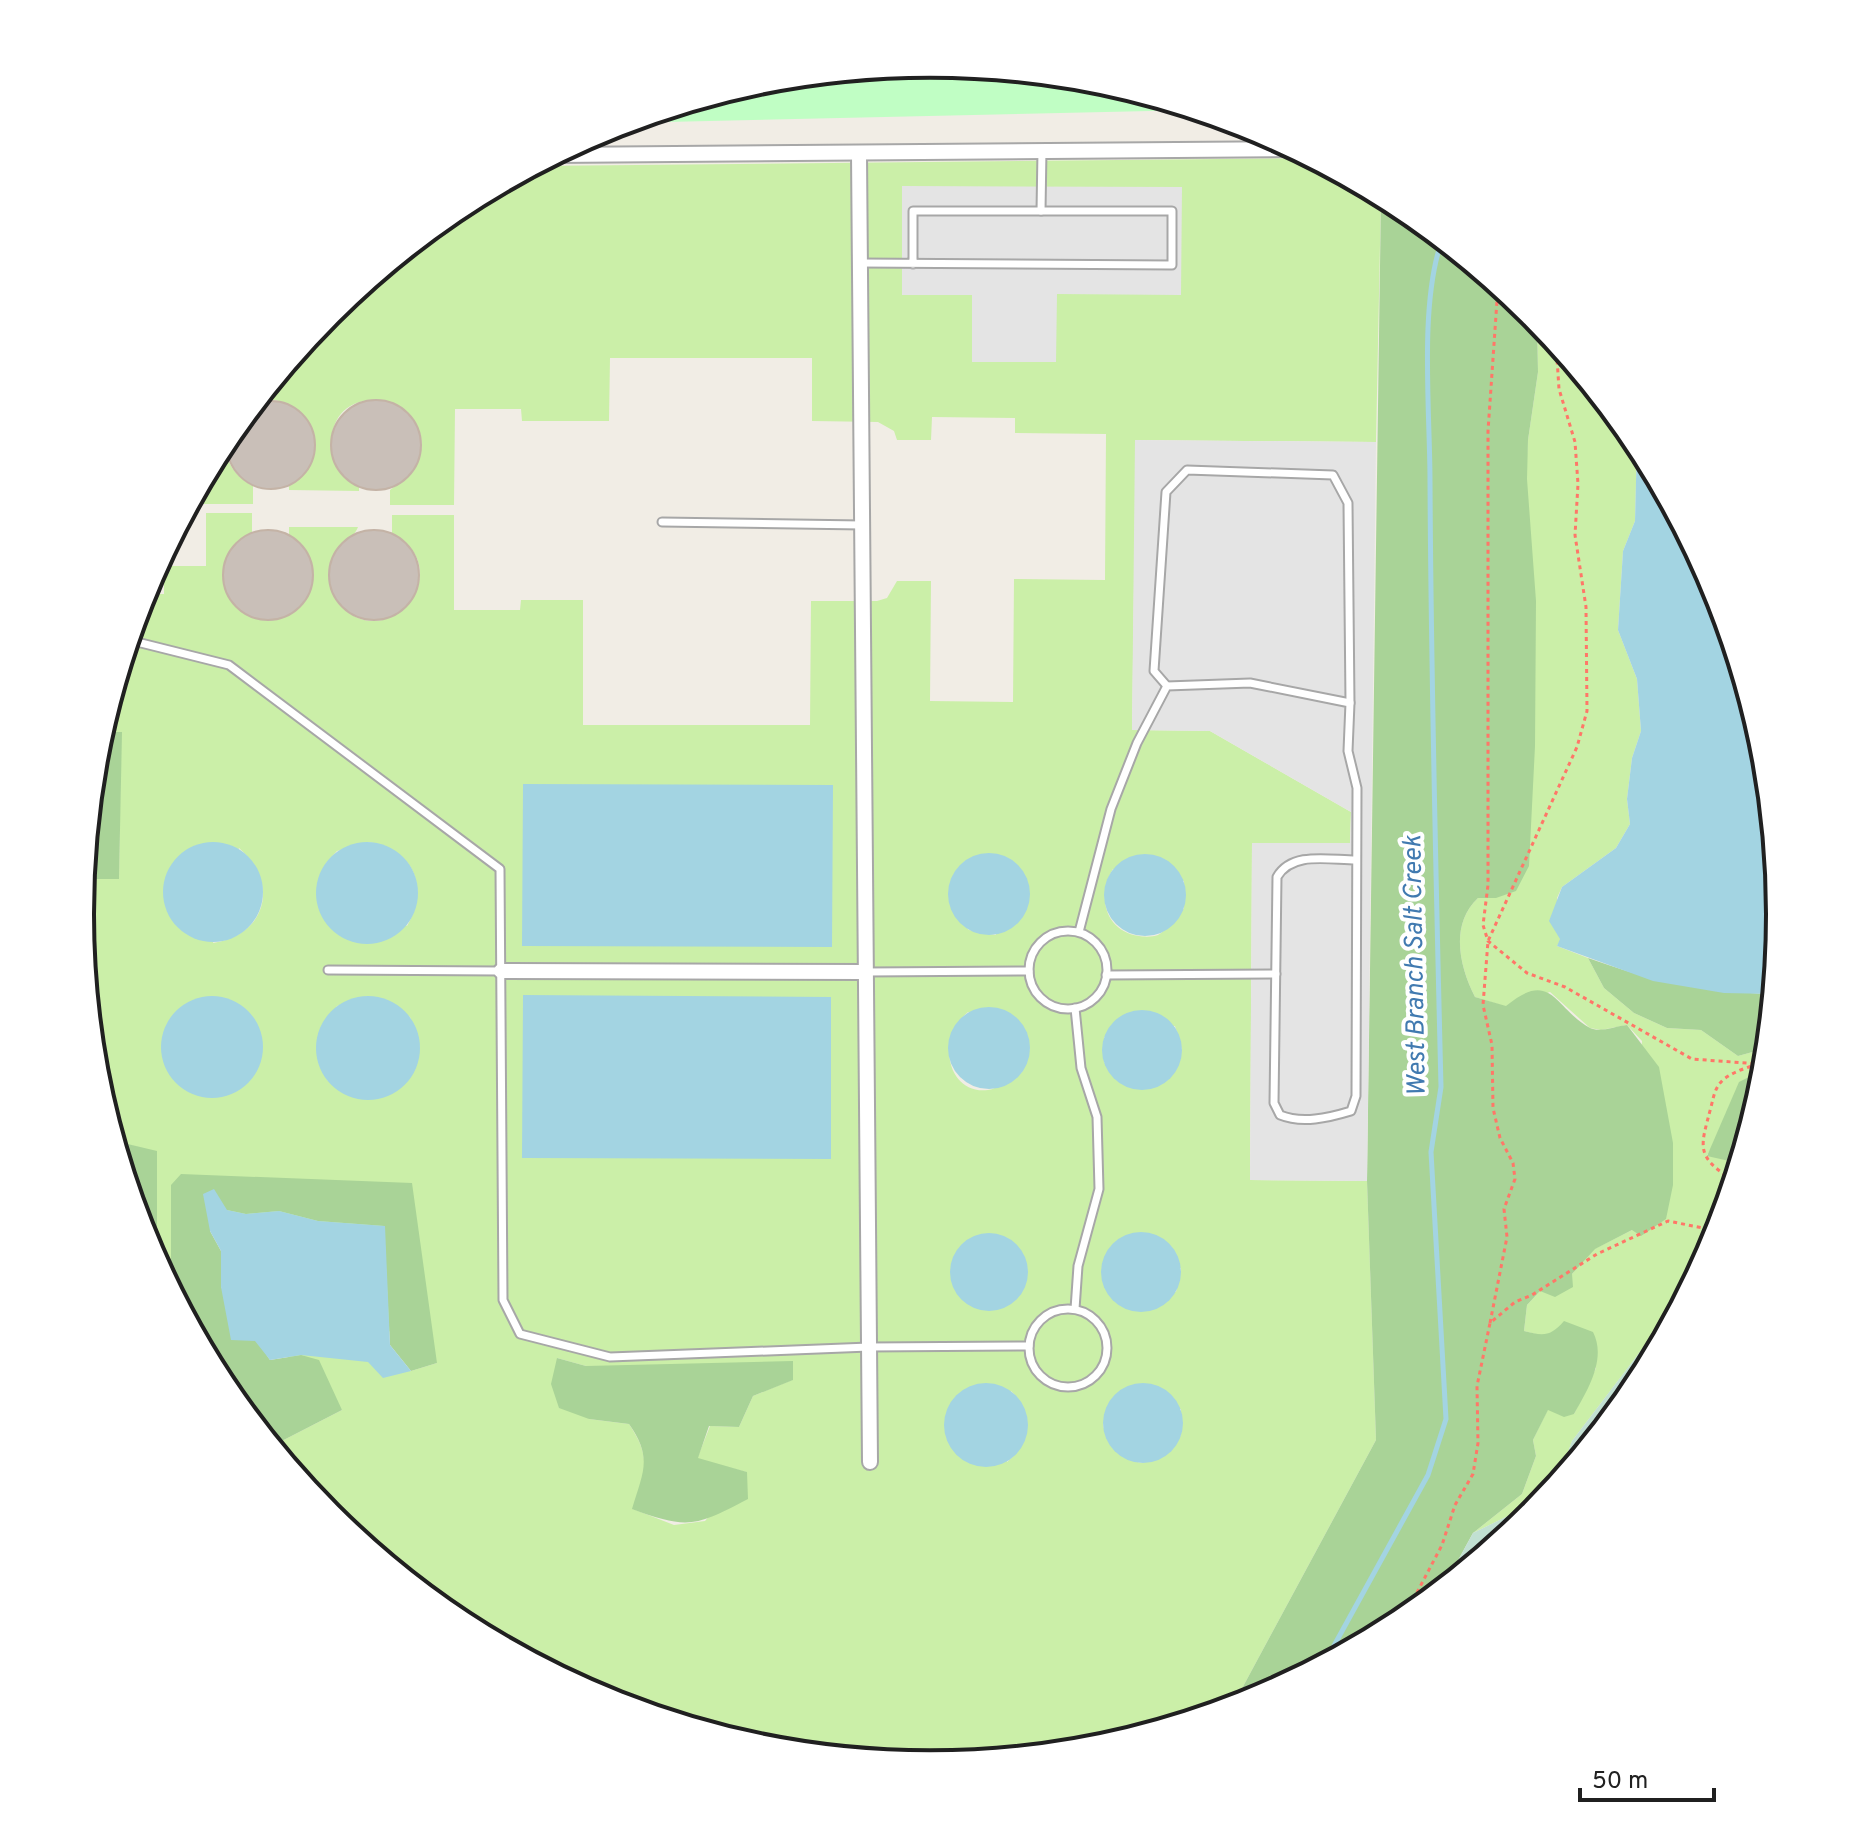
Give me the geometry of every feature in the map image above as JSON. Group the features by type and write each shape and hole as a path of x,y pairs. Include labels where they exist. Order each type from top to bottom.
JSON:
{"street":[{"path":"581,155 1266,149"},
{"path":"859,154 870,1462"},
{"path":"501,971 866,972"}],"lane":[{"path":"1041,211 1042,150"},
{"path":"860,263 913,264 1172,265 1172,211 913,211 913,264"},
{"path":"1167,686 1154,671 1166,492 1187,470 1333,475 1348,503 1348,751 1357,788 1356,1096 1351,1111 1295,1121 1280,1115 1274,1103 1277,877 1284,866 1298,860 1356,860"},
{"path":"662,522 862,525"},
{"path":"139,642 229,665 500,869 503,1300 520,1334 610,1357 869,1347 1029,1346"},
{"path":"1167,686 1250,683 1350,703"},
{"path":"1079,932 1111,809 1137,743 1167,686"},
{"path":"1079,932 1099,947 1105,958 1106,975 1098,995 1075,1008 1049,1004 1032,984 1029,971 1035,948 1055,933 1079,932"},
{"path":"328,970 501,971"},
{"path":"866,972 1029,971"},
{"path":"1106,975 1276,974"},
{"path":"1075,1008 1081,1068 1097,1117 1099,1189 1078,1266 1075,1309"},
{"path":"1075,1309 1097,1321 1107,1343 1107,1356 1094,1377 1071,1387 1047,1381 1030,1360 1029,1346 1031,1333 1049,1313 1075,1309"}],"path":[{"path":"1497,300 1488,431 1488,885 1483,925 1488,941 1527,973 1565,987 1692,1059 1752,1063"},
{"path":"1417,1593 1442,1545 1455,1505 1473,1474 1478,1443 1477,1386 1507,1237 1504,1209 1515,1179 1513,1163 1500,1138 1493,1108 1492,1045 1483,1005 1488,941 1577,747 1587,711 1586,607 1575,535 1578,484 1575,442 1559,389 1557,361"},
{"path":"1724,1175 1715,1169 1703,1154 1703,1130 1715,1090 1721,1081 1752,1067"},
{"path":"1490,1323 1515,1302 1532,1295 1597,1254 1668,1221 1704,1228"}],"green space":[{"path":"930,78 1039,85 1162,111 661,122 714,106 821,85"},
{"path":"1287,158 1381,211 1376,442 1136,440 1132,730 1210,731 1351,812 1350,843 1252,843 1250,1180 1367,1181 1376,1440 1242,1689 1146,1722 1039,1743 930,1750 875,1748 767,1734 661,1706 560,1664 512,1638 421,1577 379,1543 301,1465 282,1441 342,1410 221,1287 411,1371 437,1363 171,1185 171,1264 157,1231 156,1152 126,1144 101,1023 96,969 95,879 119,879 121,732 114,732 138,645 158,594 164,594 164,580 170,566 206,566 206,513 252,513 252,533 229,553 224,577 233,601 259,618 277,619 292,612 304,601 311,586 312,569 305,551 289,535 289,527 358,527 332,559 329,571 331,588 341,606 360,619 379,621 396,614 410,602 418,585 419,567 411,549 392,534 392,515 454,515 454,610 520,610 521,600 583,600 583,725 810,725 811,601 877,601 887,598 897,581 931,581 930,701 1013,702 1014,579 1105,580 1106,434 1015,433 1015,418 932,417 931,440 897,440 894,431 878,422 812,421 812,358 610,358 609,421 522,421 521,409 455,409 454,505 390,505 390,490 415,465 422,442 414,422 398,408 377,401 356,403 339,417 331,450 338,469 359,486 359,491 289,490 289,484 303,474 310,460 313,445 311,428 295,409 273,400 301,363 379,285 466,219 557,166","holes":["1182,188 972,361 972,295","368,842 384,846 406,861 417,884 414,911 407,926 326,863 337,851","239,848 260,876 262,905 256,918 232,938 213,943","965,861 996,935 969,930 961,922 950,897 953,878","1113,869 1184,881 1184,908 1156,936 1139,936 1127,933 1111,919 1105,890","368,996 410,1017 420,1048 328,1081 318,1051 322,1035 337,1006","968,1012 1030,1048 1022,1072 988,1090 974,1089 963,1084 955,1075 949,1050 952,1037","1175,1026 1182,1050 1104,1063 1104,1037","1181,1268 1176,1292 1102,1279","557,1358 586,1366 792,1380 753,1396 739,1427 710,1426 697,1459 746,1472 705,1521 674,1525 633,1509 644,1457 629,1424 589,1419","1011,1391 1024,1409 1027,1427 1015,1454 1007,1462","1181,1409 1181,1435 1143,1463 1115,1450 1107,1438 1103,1423"]},
{"path":"1381,211 1481,285 1537,340 1538,372 1528,440 1527,479 1536,601 1535,746 1529,866 1516,891 1496,898 1478,898 1469,908 1463,920 1460,946 1465,972 1475,997 1506,1006 1521,995 1543,991 1552,995 1590,1028 1603,1030 1627,1025 1659,1067 1673,1143 1673,1185 1666,1219 1641,1236 1632,1230 1595,1249 1572,1274 1573,1287 1555,1297 1540,1291 1527,1305 1524,1331 1546,1334 1564,1321 1593,1332 1598,1353 1594,1374 1574,1414 1564,1417 1548,1410 1533,1440 1536,1456 1522,1494 1473,1533 1457,1563 1394,1609 1300,1664 1242,1689 1376,1440 1367,1181"},
{"path":"1537,340 1593,405 1636,468 1635,521 1623,551 1618,630 1637,679 1641,731 1632,758 1627,799 1630,824 1616,848 1562,887 1557,898 1561,939 1557,946 1588,958 1604,988 1634,1013 1667,1028 1701,1030 1738,1056 1754,1052 1745,1098 1707,1155 1729,1161 1722,1183 1680,1284 1654,1332 1572,1441 1559,1465 1511,1515 1473,1533 1522,1494 1536,1456 1533,1440 1548,1409 1574,1414 1596,1368 1555,1331 1543,1336 1524,1331 1527,1305 1540,1291 1572,1274 1594,1249 1632,1230 1642,1041 1627,1025 1601,1030 1590,1028 1550,992 1507,1007 1475,997 1465,972 1460,946 1463,920 1469,908 1478,898 1496,897 1528,440 1538,372"},
{"path":"229,460 241,478 253,486 253,504 202,504"},
{"path":"114,732 122,732 119,879 95,879 101,805"},
{"path":"1588,958 1678,984 1762,993 1754,1052 1738,1056 1701,1030 1667,1028 1634,1013 1604,988"},
{"path":"1750,1076 1729,1161 1707,1156 1739,1082"},
{"path":"126,1144 157,1151 157,1231"},
{"path":"181,1174 412,1183 437,1363 411,1371 390,1345 384,1226 318,1221 279,1211 246,1214 227,1210 210,1231 221,1251 221,1287 270,1360 301,1355 319,1360 342,1410 282,1441 206,1332 171,1264 171,1185"},
{"path":"1649,1340 1593,1423 1567,1455 1572,1441"},
{"path":"557,1358 586,1366 793,1361 793,1380 753,1396 739,1427 709,1426 698,1458 747,1472 748,1499 716,1515 692,1522 667,1520 632,1509 644,1465 641,1446 629,1424 589,1419 559,1408 551,1384"},
{"path":"1511,1515 1457,1563 1473,1533"}],"shaded area":[{"path":"902,186 1182,187 1181,295 1057,294 1056,362 972,362 972,295 902,295"},
{"path":"1135,440 1376,442 1367,1181 1250,1180 1252,843 1350,843 1351,812 1210,731 1132,730"}],"water":[{"path":"1636,468 1680,544 1722,645 1738,698 1759,805 1764,859 1766,914 1762,994 1724,993 1653,981 1557,946 1560,939 1549,921 1562,887 1616,848 1630,824 1627,799 1632,758 1641,731 1637,679 1618,630 1623,551 1635,521"},
{"path":"523,784 833,785 832,947 522,946"},
{"path":"213,842 232,846 249,856 259,873 263,892 259,911 249,928 232,938 213,942 194,938 177,928 167,911 163,892 167,873 177,856 194,846"},
{"path":"367,842 386,846 403,857 414,874 418,893 414,912 403,929 386,940 367,944 348,940 331,929 320,912 316,893 320,874 331,857 348,846"},
{"path":"989,853 1005,856 1018,865 1027,878 1030,894 1027,910 1018,923 1005,932 989,935 973,932 960,923 951,910 948,894 951,878 960,865 973,856"},
{"path":"1137,854 1153,854 1168,861 1179,872 1186,895 1183,911 1174,924 1153,936 1137,936 1122,929 1111,918 1104,903 1104,887 1111,872 1122,861"},
{"path":"523,995 831,997 831,1159 522,1158"},
{"path":"212,996 232,1000 248,1011 259,1027 263,1047 259,1067 248,1083 232,1094 212,1098 192,1094 176,1083 165,1067 161,1047 165,1027 176,1011 192,1000"},
{"path":"368,996 388,1000 405,1011 416,1028 420,1048 416,1068 405,1085 388,1096 368,1100 348,1096 331,1085 320,1068 316,1048 320,1028 331,1011 348,1000"},
{"path":"989,1007 1005,1010 1018,1019 1027,1032 1030,1048 1027,1064 1018,1077 1005,1086 989,1089 973,1086 960,1077 951,1064 948,1048 951,1032 960,1019 973,1010"},
{"path":"1142,1010 1157,1013 1170,1022 1179,1035 1182,1050 1179,1065 1170,1078 1157,1087 1142,1090 1127,1087 1114,1078 1105,1065 1102,1050 1105,1035 1114,1022 1127,1013"},
{"path":"214,1189 227,1210 246,1214 279,1211 318,1221 385,1226 390,1345 411,1371 383,1378 368,1362 301,1355 270,1360 255,1341 231,1340 221,1287 221,1251 210,1231 203,1194"},
{"path":"1141,1232 1156,1235 1169,1244 1178,1257 1181,1272 1178,1287 1169,1300 1156,1309 1141,1312 1126,1309 1113,1300 1104,1287 1101,1272 1104,1257 1113,1244 1126,1235"},
{"path":"981,1233 997,1233 1011,1239 1022,1250 1028,1272 1022,1294 1011,1305 997,1311 981,1311 967,1305 956,1294 950,1280 950,1264 956,1250 967,1239"},
{"path":"986,1383 1002,1386 1016,1395 1025,1409 1028,1425 1025,1441 1016,1455 1002,1464 986,1467 970,1464 956,1455 947,1441 944,1425 947,1409 956,1395 970,1386"},
{"path":"1143,1383 1158,1386 1171,1395 1180,1408 1183,1423 1180,1438 1171,1451 1158,1460 1143,1463 1128,1460 1115,1451 1106,1438 1103,1423 1106,1408 1115,1395 1128,1386"}],"building":[{"path":"376,400 393,403 408,413 418,428 421,445 418,462 408,477 393,487 376,490 359,487 344,477 334,462 331,445 334,428 344,413 359,403"},
{"path":"270,401 288,405 302,414 314,436 314,454 307,469 295,481 280,488 262,488 247,481 240,476 230,458"},
{"path":"268,530 285,534 300,543 309,558 313,575 309,592 300,607 285,616 268,620 251,616 236,607 227,592 223,575 227,558 236,543 251,534"},
{"path":"365,530 383,530 399,537 412,550 419,566 419,584 412,600 399,613 383,620 365,620 349,613 336,600 329,584 329,566 336,550 349,537"}],"waterway":[{"name":"West Branch Salt Creek","path":"1334,1646 1428,1475 1446,1419 1431,1152 1441,1087 1427,358 1430,295 1439,251"}]}
